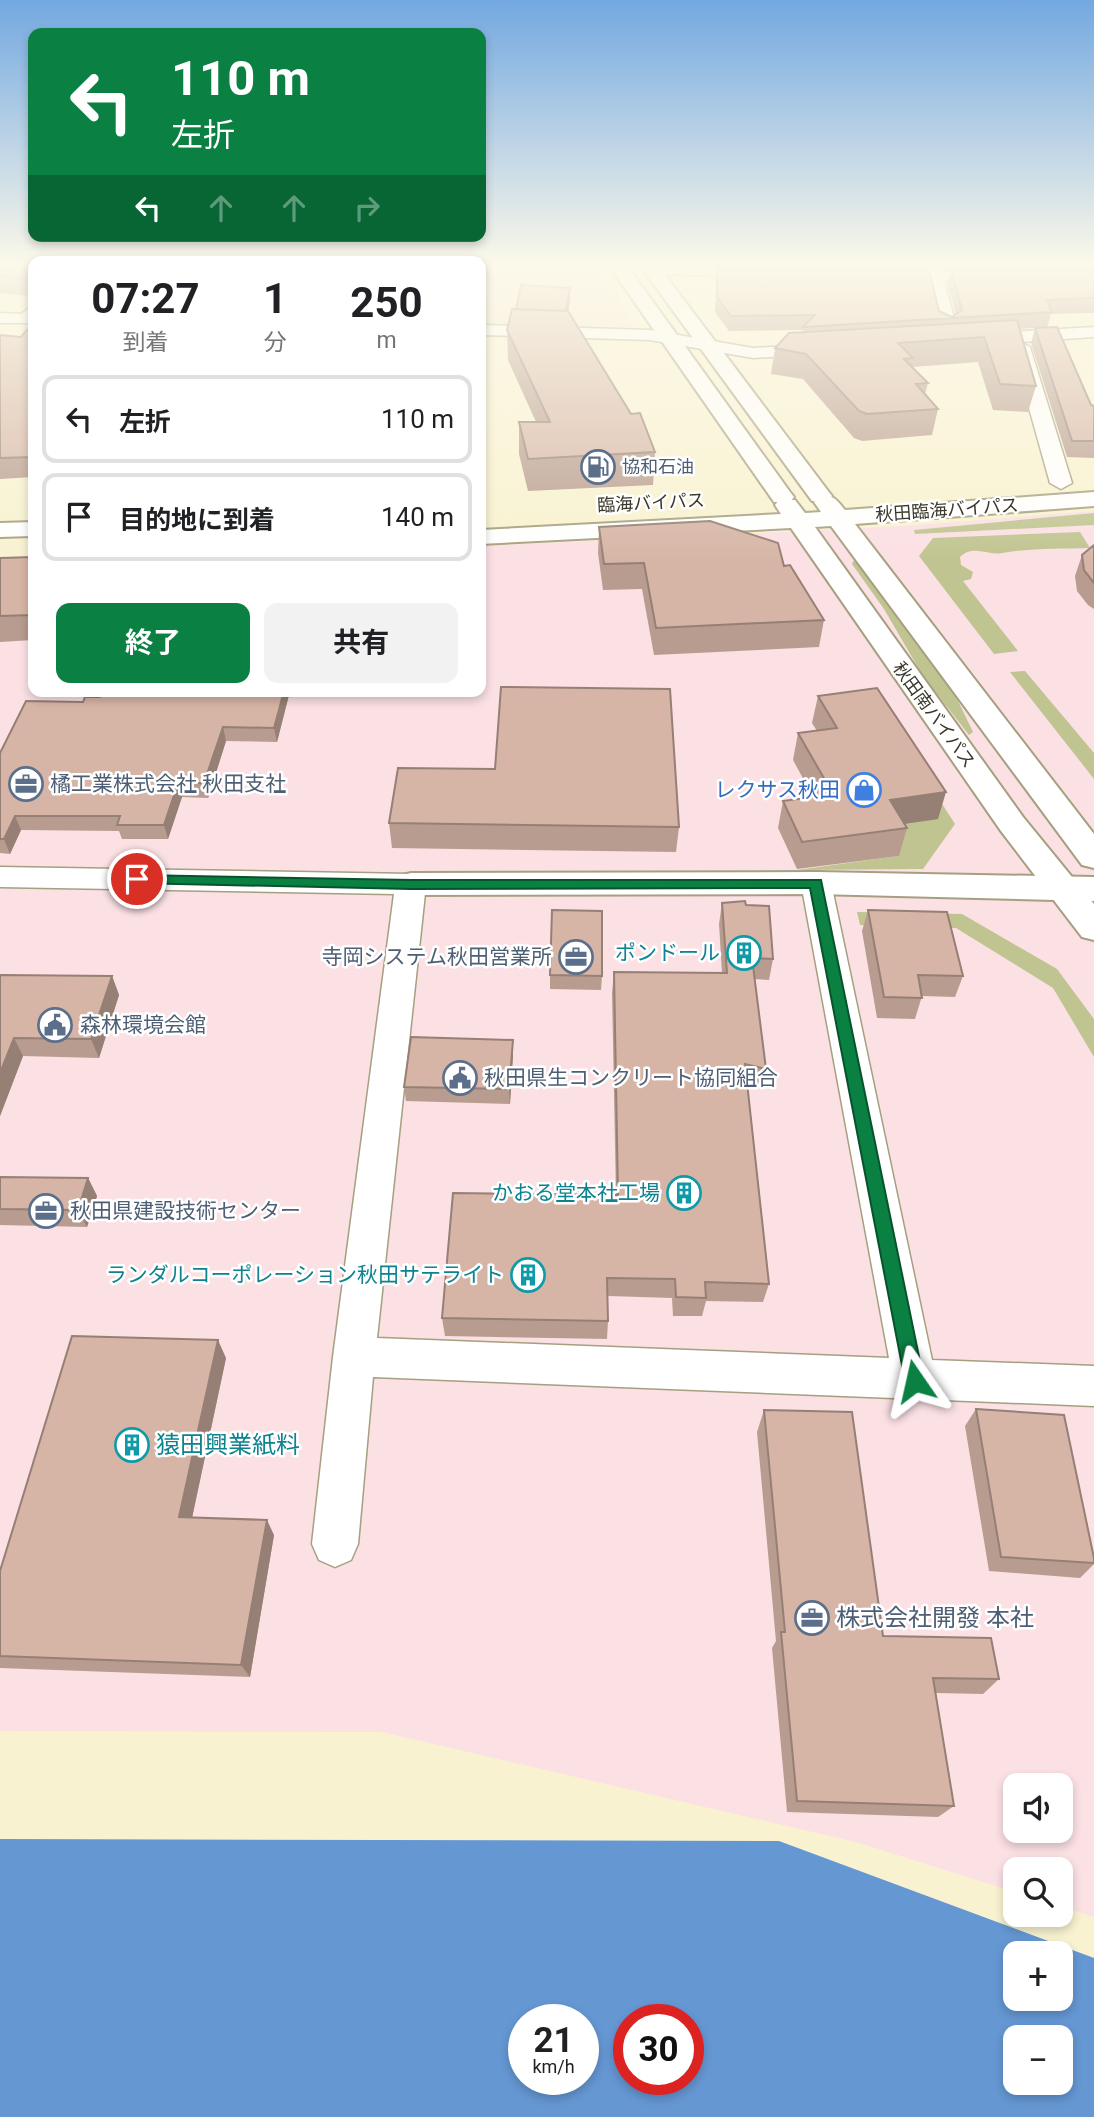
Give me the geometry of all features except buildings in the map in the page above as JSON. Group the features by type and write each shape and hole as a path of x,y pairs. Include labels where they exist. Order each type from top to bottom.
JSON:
{"main road":[{"name":"秋田南バイパス","path":"689,366 800,520 871,627 1060,888 1094,928"},
{"name":"秋田南バイパス","path":"729,366 842,500 1094,857"},
{"name":"秋田臨海バイパス","path":"800,520 842,500 1094,480"},
{"path":"755,498 842,500"},
{"name":"秋田臨海バイパス","path":"842,500 1094,499"},
{"name":"臨海バイパス","path":"486,537 800,520"},
{"path":"0,530 28,529"},
{"path":"0,551 28,551"},
{"path":"411,884 816,883 1094,889"}],"street":[{"path":"1026,366 1060,483"},
{"path":"0,877 411,884 354,1357 335,1544"},
{"path":"816,883 915,1381"},
{"path":"354,1357 1094,1387"}],"shaded area":[{"path":"1094,511 1094,1917 1073,1910 1073,1857 1003,1857 1003,1888 856,1842 382,1732 0,1731 0,564 28,563 28,697 486,697 486,546 902,526"}],"green space":[{"path":"1094,513 1094,525 915,534 914,530"},
{"path":"1080,532 1090,548 1035,549 996,554 970,551 960,557 961,565 973,572 971,579 963,581 1018,651 994,654 919,556 933,538"},
{"path":"859,559 947,678 973,732 969,735 923,676 884,609 852,564"},
{"path":"1025,671 1094,753 1094,779 1010,672"},
{"path":"903,743 955,824 923,869 797,870 898,856"},
{"path":"857,912 962,914 1057,969 1094,1019 1094,1057 1053,988 956,928 860,925"}],"water":[{"path":"0,1839 779,1841 1003,1924 1003,1927 1011,1927 1048,1941 1003,1941 1003,2011 1073,2011 1073,1950 1094,1958 1094,2117 0,2117"}],"place":[{"name":"協和石油","path":"598,467"},
{"name":"橘工業株式会社 秋田支社","path":"26,784"},
{"name":"レクサス秋田","path":"864,790"},
{"name":"ポンドール","path":"744,953"},
{"name":"寺岡システム秋田営業所","path":"576,957"},
{"name":"森林環境会館","path":"55,1025"},
{"name":"秋田県生コンクリート協同組合","path":"460,1078"},
{"name":"かおる堂本社工場","path":"684,1193"},
{"name":"秋田県建設技術センター","path":"46,1211"},
{"name":"ランダルコーポレーション秋田サテライト","path":"528,1275"},
{"name":"猿田興業紙料","path":"132,1445"},
{"name":"株式会社開發 本社","path":"812,1618"}],"route":[{"path":"137,879 411,884 816,883 915,1381"}]}
